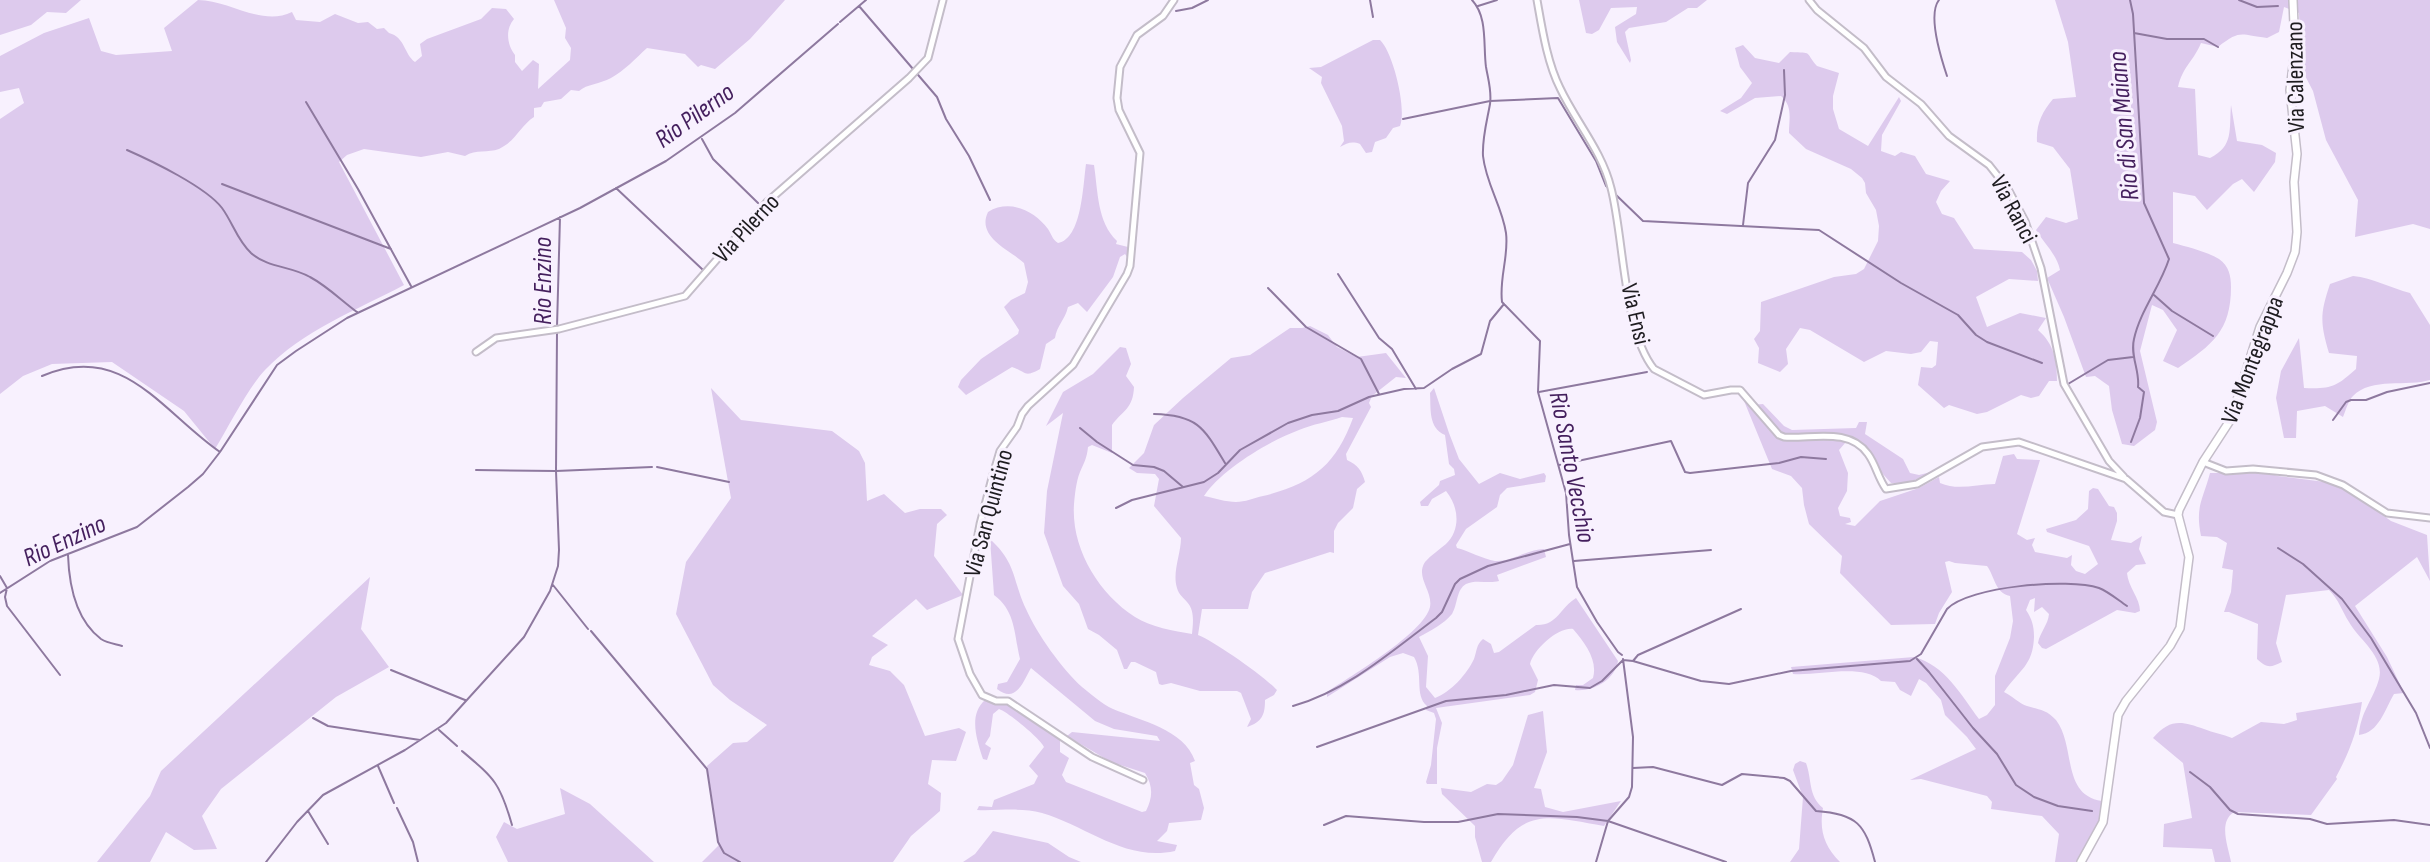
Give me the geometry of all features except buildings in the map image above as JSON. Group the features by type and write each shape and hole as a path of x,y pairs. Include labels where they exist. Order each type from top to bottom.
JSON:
{"street":[{"name":"Via Pilerno","path":"476,352 496,338 557,330 685,296 767,202 928,58 943,0"},
{"name":"Via San Quintino","path":"1143,779 1092,757 1008,701 996,701 982,695 970,674 958,639 980,524 1000,451 1028,406 1073,365 1130,267 1140,153 1119,110 1117,98 1120,67 1137,35 1163,16 1174,0"},
{"name":"Via Ensi","path":"1537,0 1559,88 1597,152 1612,191 1634,325 1640,344 1654,369 1696,393 1711,395 1741,390 1779,435 1784,437 1839,437 1853,441 1869,455 1886,489 1917,484 1982,447 2011,442 2035,447 2126,479 2158,508 2178,515"},
{"name":"Via Ranci","path":"1809,0 1864,48 1886,77 1921,104 1949,136 1989,165 2008,189 2025,221 2041,268 2064,384 2109,461 2126,479"},
{"name":"Via Calenzano","path":"2293,0 2295,50 2291,101 2297,154"},
{"name":"Via Montegrappa","path":"2178,515 2203,462 2231,419 2260,327 2292,260 2297,232 2294,182 2297,154"},
{"path":"2203,462 2226,471 2253,468 2316,475 2343,485 2387,513 2430,518"},
{"path":"2081,862 2103,822 2118,715 2170,646 2180,628 2189,557 2178,515"}],"shaded area":[{"path":"0,0 81,0 66,13 47,12 31,25 0,35"},
{"path":"198,0 257,15 281,16 292,12 296,20 320,22 335,14 358,23 368,22 377,29 384,28 398,38 415,62 422,56 420,44 427,39 481,19 492,8 506,9 514,19 509,27 508,37 515,62 522,71 533,60 539,64 538,89 570,60 571,48 565,38 566,28 554,0 785,0 750,39 715,69 701,65 698,67 685,54 647,48 611,78 579,91 571,90 561,99 544,102 541,107 534,108 534,117 499,149 465,156 448,152 421,157 364,149 347,155 339,162 404,285 331,322 280,356 252,387 215,449 184,411 112,362 52,364 23,376 0,394 0,119 24,103 19,88 0,92 0,56 44,33 89,18 101,51 116,55 172,51 164,28"},
{"path":"1579,0 1707,0 1697,8 1688,8 1666,22 1629,28 1625,32 1630,63 1617,42 1615,27 1636,14 1637,7 1611,8 1599,30 1592,34 1586,33"},
{"path":"2055,0 2430,0 2430,229 2413,224 2355,237 2358,200 2326,140 2313,91 2301,68 2299,13 2284,7 2279,32 2267,38 2236,35 2218,47 2201,43 2178,87 2195,89 2198,155 2210,158 2227,143 2231,105 2237,141 2262,145 2276,153 2275,162 2254,192 2242,179 2233,184 2207,210 2195,196 2173,192 2173,243 2202,251 2222,262 2230,275 2230,302 2223,326 2210,344 2178,368 2163,361 2177,330 2163,310 2152,305 2140,351 2157,422 2155,430 2134,446 2122,444 2112,410 2109,386 2095,376 2086,377 2047,278 2060,270 2053,254 2036,230 2046,217 2066,223 2078,219 2070,169 2053,147 2037,142 2040,119 2053,99 2076,97 2068,42"},
{"path":"1373,40 1380,40 1390,56 1400,94 1402,118 1400,126 1393,128 1386,138 1375,142 1372,152 1366,153 1357,143 1340,147 1344,141 1342,126 1321,83 1322,77 1309,68 1321,67"},
{"path":"1743,45 1755,58 1779,63 1790,52 1806,53 1817,66 1839,73 1833,96 1833,109 1839,129 1868,146 1899,97 1901,101 1882,135 1881,151 1895,156 1901,152 1915,156 1926,174 1950,181 1936,202 1942,214 1954,218 1974,249 2022,252 2031,260 2037,271 2038,281 2009,279 1976,297 1987,327 2020,313 2046,318 2038,330 2054,353 2057,381 2049,381 2039,396 2031,398 2021,395 1987,412 1977,414 1949,405 1944,408 1918,385 1921,367 1932,368 1936,365 1938,342 1930,341 1921,352 1911,354 1886,351 1864,362 1810,330 1800,328 1786,349 1788,364 1780,372 1758,363 1759,348 1754,339 1760,331 1761,302 1834,277 1856,274 1864,269 1878,241 1879,226 1876,210 1866,193 1862,178 1851,169 1806,149 1789,133 1789,108 1781,96 1755,98 1727,114 1720,111 1741,98 1752,83 1740,67 1735,48"},
{"path":"1086,164 1094,165 1102,215 1117,241 1116,244 1128,247 1127,257 1125,254 1120,257 1113,277 1087,312 1078,303 1068,307 1055,338 1046,344 1040,369 1028,374 1012,367 966,395 958,387 961,380 981,359 1018,334 1019,330 1004,307 1025,293 1028,282 1024,263 990,236 986,221 988,212 1004,206 1021,208 1036,216 1058,243 1066,239 1077,222"},
{"path":"2353,276 2410,293 2430,325 2430,380 2370,386 2351,398 2343,417 2325,406 2297,411 2296,438 2284,438 2276,398 2281,371 2299,338 2304,388 2333,386 2356,369 2357,356 2329,353 2322,318 2330,284"},
{"path":"1310,326 1328,335 1337,347 1357,357 1386,353 1406,378 1396,377 1372,396 1369,403 1371,407 1346,454 1347,460 1359,469 1365,482 1357,489 1353,508 1334,531 1334,553 1265,573 1252,592 1248,609 1202,609 1198,635 1239,660 1277,690 1265,700 1263,714 1259,720 1247,727 1251,719 1241,693 1200,691 1171,683 1159,684 1156,672 1135,662 1131,662 1127,669 1124,669 1117,650 1088,629 1079,604 1063,586 1044,533 1047,491 1063,413 1046,426 1063,392 1093,374 1120,347 1126,348 1131,364 1126,376 1134,387 1133,394 1130,405 1112,425 1112,453 1092,445 1088,447 1075,492 1074,521 1077,537 1082,553 1099,582 1122,607 1148,623 1192,634 1193,617 1190,605 1179,592 1176,582 1181,538 1154,506 1159,479 1155,474 1137,473 1129,468 1144,453 1154,425 1231,358 1250,355 1290,328","holes":["1342,417 1353,418 1339,448 1330,460 1309,478 1280,491 1239,502 1204,496 1222,476 1274,441 1310,426"]},
{"path":"711,388 741,420 832,431 859,451 865,463 867,501 884,494 905,513 920,509 941,509 947,515 937,524 934,556 963,595 927,610 916,599 872,636 888,645 872,657 869,665 890,671 904,685 925,736 959,728 966,732 956,761 932,760 928,784 941,793 940,811 911,836 893,862 702,862 719,845 707,766 733,743 747,742 767,725 713,685 676,614 686,562 731,498"},
{"path":"1434,388 1459,459 1479,484 1500,473 1520,479 1544,473 1546,476 1545,482 1507,488 1500,495 1497,507 1466,529 1456,545 1457,548 1495,561 1508,560 1544,549 1546,557 1497,575 1499,581 1474,582 1463,587 1452,614 1419,637 1428,656 1426,687 1435,698 1441,695 1453,687 1467,671 1483,639 1491,644 1494,653 1499,652 1536,625 1554,620 1576,598 1618,661 1608,679 1596,687 1575,690 1576,685 1583,685 1593,678 1594,665 1582,640 1573,629 1567,629 1547,640 1532,658 1530,664 1538,680 1535,692 1530,695 1436,708 1442,723 1437,748 1437,784 1427,784 1436,719 1434,713 1426,710 1427,706 1421,696 1414,657 1403,653 1390,657 1327,697 1327,692 1401,641 1415,629 1430,607 1422,568 1427,559 1451,538 1456,525 1454,504 1446,491 1432,499 1428,506 1421,506 1420,502 1440,481 1455,475 1449,464 1445,435 1433,423 1430,393"},
{"path":"1742,396 1751,405 1763,404 1784,426 1792,430 1856,428 1859,422 1867,422 1865,434 1903,459 1910,473 1919,475 1935,471 1908,482 1891,483 1882,473 1869,449 1855,438 1846,442 1839,450 1848,473 1847,491 1838,508 1840,516 1850,518 1851,522 1845,524 1855,526 1880,501 1919,488 1939,477 1940,483 1954,487 1995,484 2003,456 2014,454 2017,459 2040,460 2017,534 2027,540 2035,538 2032,545 2035,552 2067,558 2072,555 2071,565 2076,571 2085,574 2098,564 2089,546 2047,532 2046,529 2076,520 2088,509 2089,491 2093,488 2098,489 2117,513 2111,540 2131,543 2142,536 2139,549 2146,564 2136,565 2127,573 2140,611 2135,613 2117,610 2046,649 2038,643 2049,614 2042,607 2034,612 2035,598 2030,600 2026,610 2034,629 2031,655 2004,692 2024,705 2046,712 2056,720 2080,789 2089,797 2102,801 2104,805 2099,824 2077,862 2055,862 2059,834 2042,816 1991,809 1992,802 1987,796 1921,779 1910,780 1976,749 1945,715 1941,700 1926,683 1919,679 1911,696 1900,690 1895,682 1881,681 1863,673 1852,671 1793,674 1791,667 1914,657 1925,661 1943,674 1979,719 1987,715 1995,705 1995,676 2010,638 2013,621 2010,596 2001,592 1987,566 1949,561 1945,562 1952,592 1935,624 1891,625 1840,573 1842,556 1809,524 1802,488 1791,476 1772,469"},
{"path":"2210,473 2269,473 2333,483 2345,488 2391,521 2427,535 2430,581 2417,557 2355,606 2387,657 2404,693 2394,694 2372,730 2359,735 2362,720 2379,679 2378,663 2329,590 2286,595 2276,643 2282,662 2271,666 2257,659 2258,624 2224,612 2231,592 2233,570 2222,568 2227,543 2217,537 2201,536 2199,526 2201,503"},
{"path":"990,539 1010,564 1031,619 1043,640 1074,680 1113,709 1172,734 1189,750 1195,761 1190,763 1194,785 1199,789 1204,808 1201,820 1169,823 1167,831 1157,841 1177,845 1175,851 1139,852 1034,811 977,810 979,806 992,807 994,800 1034,784 1038,776 1029,766 1044,747 1024,726 999,709 993,714 990,736 985,744 991,748 987,760 983,759 975,720 985,700 1008,701 1060,740 1060,752 1069,758 1062,775 1066,782 1142,812 1146,811 1151,796 1150,782 1145,773 1111,762 1067,736 1072,732 1160,741 1157,736 1114,729 1095,721 1031,668 1022,685 1014,693 1004,693 997,689 998,684 1007,682 1020,659 1010,616 994,595"},
{"path":"370,577 361,629 389,667 336,697 221,789 202,816 217,849 194,850 166,832 150,862 97,862 150,796 161,771"},
{"path":"2362,702 2355,732 2337,779 2311,815 2234,812 2229,816 2225,828 2231,862 2215,862 2212,849 2163,847 2164,824 2192,818 2183,763 2153,738 2165,727 2183,723 2232,738 2261,722 2284,724 2297,720 2296,713"},
{"path":"1543,711 1547,752 1534,788 1541,789 1545,807 1563,812 1621,801 1604,826 1552,818 1526,823 1514,831 1491,862 1482,862 1475,826 1442,794 1441,788 1471,792 1487,784 1496,785 1502,781 1513,765 1528,715"},
{"path":"1800,761 1806,763 1813,793 1823,808 1822,831 1827,844 1840,862 1790,862 1799,849 1803,797 1793,770 1795,764"},
{"path":"560,788 590,804 654,862 508,862 496,837 504,822 517,829 565,814"},
{"path":"993,831 1048,843 1081,862 963,862 975,854"}],"waterway":[{"name":"Rio Pilerno","path":"840,22 866,0"},
{"path":"1176,11 1192,8 1208,0"},
{"path":"1370,0 1373,17"},
{"name":"Rio Santo Vecchio","path":"1472,0 1483,23 1490,94 1483,156 1506,233 1502,302 1540,341 1538,392 1566,493 1577,587 1597,622 1622,655"},
{"path":"1478,6 1497,0"},
{"path":"1939,0 1934,16 1935,26 1947,76"},
{"name":"Rio di San Maiano","path":"2130,0 2144,203 2169,259 2134,339 2138,387 2144,392 2140,418 2131,442"},
{"path":"2239,0 2257,7 2278,6"},
{"path":"859,6 937,97 990,200"},
{"name":"Rio Enzino","path":"0,593 50,561 137,527 188,487 203,474 220,452 277,365 296,351 347,318 580,208 666,161 735,113 838,24"},
{"path":"2134,33 2167,39 2204,39 2218,47"},
{"path":"1743,225 1748,183 1775,140 1785,95 1784,70"},
{"path":"1403,119 1490,101 1558,98 1610,189"},
{"path":"306,102 411,286"},
{"path":"702,139 713,159 758,203"},
{"path":"127,150 178,175 214,200 226,214 242,243 258,258 310,277 357,312"},
{"path":"222,184 391,249"},
{"path":"616,188 702,269"},
{"path":"1614,193 1643,221 1819,230 1901,283 1958,315 1976,335 1987,342 2042,363"},
{"name":"Rio Enzino","path":"557,327 560,217"},
{"path":"1338,274 1379,338 1392,349 1416,389"},
{"path":"1268,288 1306,327 1361,359 1379,394"},
{"path":"2154,295 2172,311 2213,336"},
{"path":"1116,508 1132,500 1204,482 1218,473 1240,450 1288,423 1312,415 1338,411 1369,397 1404,389 1424,388 1481,354 1490,321 1504,304"},
{"name":"Rio Enzino","path":"266,862 297,822 323,795 405,750 446,723 524,637 550,591 558,566 559,550 556,471 557,332"},
{"path":"2068,384 2108,360 2133,357"},
{"path":"42,376 71,368 96,367 119,374 160,401 220,452"},
{"path":"1539,392 1647,372"},
{"path":"2333,420 2346,402 2351,400 2366,400 2387,392 2430,383"},
{"path":"1154,414 1181,417 1198,426 1205,432 1225,463"},
{"path":"1080,428 1133,465 1164,471 1183,487"},
{"path":"1559,465 1671,441 1685,472 1690,473 1779,463 1801,457 1826,459"},
{"path":"476,470 556,471 652,467"},
{"path":"657,467 729,482"},
{"path":"1293,706 1332,691 1403,644 1442,612 1460,579 1488,566 1570,544"},
{"path":"2278,548 2303,564 2342,599 2371,638 2416,713 2430,748"},
{"path":"1574,561 1711,550"},
{"path":"68,555 72,589 85,622 101,639 122,646"},
{"path":"0,576 7,588 7,606 60,675"},
{"path":"1317,747 1446,701 1506,695 1554,685 1590,688 1602,681 1623,660 1701,681 1729,684 1791,671 1910,661 1921,654 1947,609 1959,601 1997,590 2044,584 2085,585 2099,588 2127,606"},
{"path":"553,585 588,629"},
{"path":"1633,661 1638,655 1741,609"},
{"path":"591,631 707,769 718,842 724,853 740,862"},
{"name":"Rio Santo Vecchio","path":"1596,862 1608,821 1629,797 1632,787 1633,737 1623,659"},
{"path":"1917,659 1997,754 2016,785 2034,797 2058,806 2092,811"},
{"path":"391,670 465,700"},
{"path":"313,718 328,726 420,740"},
{"path":"439,730 457,746"},
{"path":"462,751 495,783 512,825"},
{"path":"378,766 394,803"},
{"path":"1633,768 1653,767 1722,785 1742,774 1784,778 1790,781 1816,811 1841,815 1857,823 1867,838 1875,862"},
{"path":"2190,772 2210,787 2230,810 2238,814 2310,819 2327,824 2394,820 2430,825"},
{"path":"397,808 413,842 418,862"},
{"path":"308,811 328,844"},
{"path":"1324,825 1346,816 1424,822 1458,822 1498,814 1577,817 1608,821 1726,862"}]}
